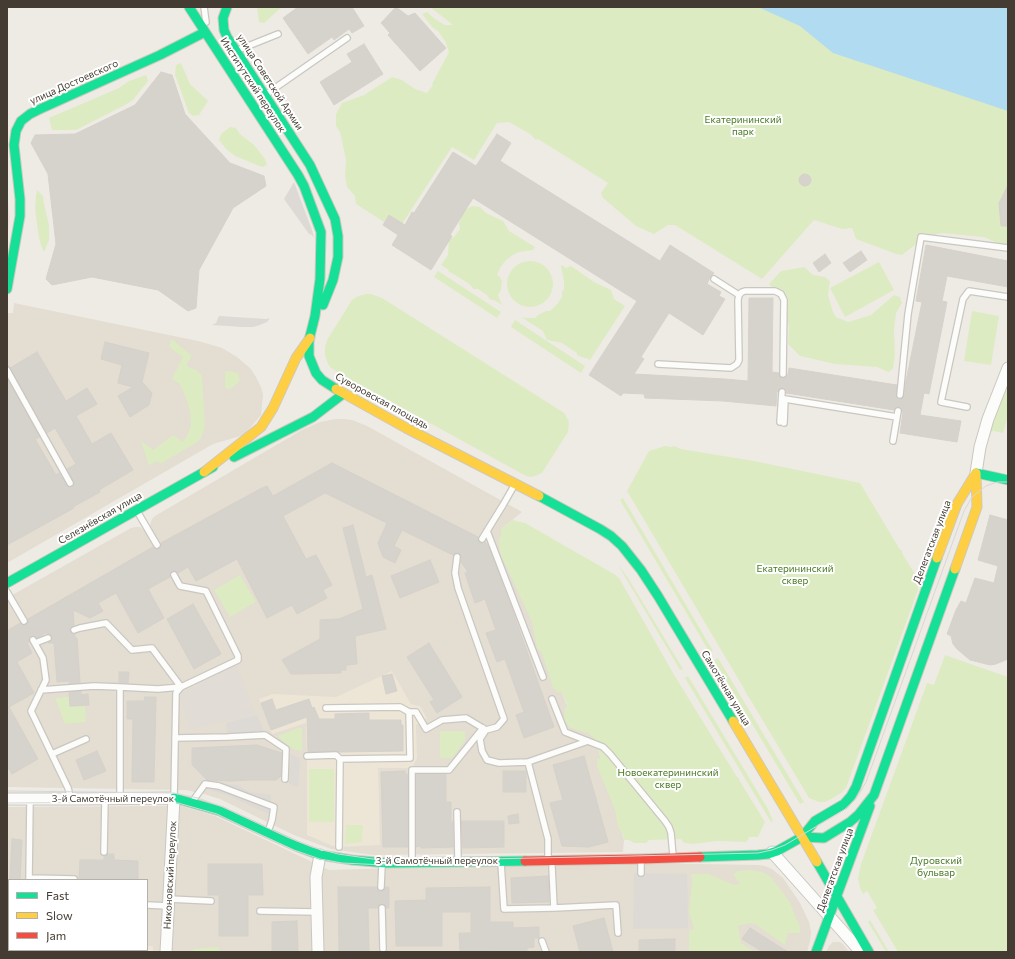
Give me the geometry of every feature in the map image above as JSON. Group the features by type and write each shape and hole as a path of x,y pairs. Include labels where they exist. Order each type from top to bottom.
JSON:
{"main road":[{"name":"Институтский переулок","path":"189,7 298,174"},
{"name":"улица Советской Армии","path":"228,7 223,18 224,30 310,165 336,219 338,257 333,280 310,340"},
{"name":"улица Достоевского","path":"7,289 20,216 20,199 12,160 16,131 21,121 38,110 160,55 205,32"},
{"name":"Суворовская площадь","path":"298,174 318,224 321,240 320,279 310,340 309,356 316,373 322,380 343,394 406,428 515,483"},
{"name":"Селезнёвская улица","path":"204,472 261,427 273,408 296,358 310,340"},
{"name":"Селезнёвская улица","path":"7,583 204,472 312,417 343,394"},
{"path":"976,473 1008,480"},
{"name":"Делегатская улица","path":"816,952 977,507 976,473"},
{"name":"Делегатская улица","path":"802,837 815,820 844,804 852,796 957,504 976,473"},
{"name":"Самотёчная улица","path":"515,483 611,536 622,546 641,570 663,603 837,895 868,952"},
{"name":"Делегатская улица","path":"802,837 824,838 850,822 862,811 874,795"},
{"name":"3-й Самотёчный переулок","path":"174,798 220,811 296,846 320,855 382,863 500,861 550,864 641,858 758,855 786,847 802,837"}],"street":[{"path":"976,473 980,447 988,419 1008,368"},
{"name":"3-й Самотёчный переулок","path":"7,799 174,798"},
{"name":"Никоновский переулок","path":"166,952 174,798"},
{"path":"772,852 861,952"},
{"path":"318,952 316,877 320,855"}],"lane":[{"path":"204,7 205,20 214,46"},
{"path":"236,51 278,34"},
{"path":"265,95 347,38"},
{"path":"900,395 908,314 921,237 1008,248"},
{"path":"714,279 739,295"},
{"path":"658,364 731,368 738,364 739,295 745,291 775,291 781,294 784,300 783,374"},
{"path":"967,407 941,402 963,299 969,291 1008,298"},
{"path":"7,370 70,483"},
{"path":"782,392 782,423"},
{"path":"782,415 786,399 897,414 893,441"},
{"path":"482,539 515,483"},
{"path":"136,510 157,545"},
{"path":"487,531 543,677"},
{"path":"326,708 400,707 409,712 416,712 426,729 442,720 466,718 484,729 497,727 504,719 458,588 455,573 457,557"},
{"path":"41,690 94,686 158,689 181,687 238,660 238,656 206,591 180,586 174,575"},
{"path":"7,592 24,622"},
{"path":"74,630 106,623 132,650 152,648 181,687"},
{"path":"48,638 34,641 43,658 46,680 31,711 68,788 71,799"},
{"path":"174,798 176,694 181,687"},
{"path":"120,688 120,799"},
{"path":"552,699 565,732 603,747 665,821 671,834 673,858"},
{"path":"307,756 336,756 340,759 410,758 409,712"},
{"path":"484,729 480,739 482,751 487,760 499,763 528,762 588,741"},
{"path":"412,863 412,770 449,770 484,729"},
{"path":"175,738 265,735 286,749 285,779"},
{"path":"52,754 86,739"},
{"path":"339,847 340,759"},
{"path":"528,762 548,839 554,908"},
{"path":"192,803 205,784 219,786 274,807 268,832"},
{"path":"30,799 29,879 74,879"},
{"path":"104,852 105,799"},
{"path":"457,812 458,862"},
{"path":"641,858 641,873"},
{"path":"500,861 504,908 554,908 616,905 618,933"},
{"path":"382,863 382,887"},
{"path":"148,904 211,901"},
{"path":"382,908 383,949"},
{"path":"260,911 317,912"},
{"path":"542,941 546,952"}],"shaded area":[{"path":"294,182 314,238 309,234 284,199"},
{"path":"7,190 10,220 7,236"},
{"path":"14,303 198,341 222,348 237,357 250,368 256,377 263,395 261,415 244,435 213,444 7,563 7,313 13,313"},
{"path":"219,316 270,318 267,322 253,327 212,325 216,323"},
{"path":"336,419 352,420 367,426 522,512 501,529 566,703 576,722 595,738 624,840 623,852 373,855 331,849 294,835 220,799 186,790 7,787 7,598 131,528 140,527 149,537 154,535 150,525 155,516 302,430 320,422"},
{"path":"236,665 255,714 189,730 180,694"},
{"path":"392,671 411,704 420,706 427,718 416,725 417,758 412,768 378,768 380,845 339,847 307,835 306,723 272,734 259,699 273,694 336,697"},
{"path":"257,715 265,735 228,737 226,723"},
{"path":"291,754 300,759 298,787 289,784"},
{"path":"201,781 237,785 250,792 271,795 271,815 224,794 199,787"},
{"path":"181,806 215,816 329,870 632,863 765,866 772,869 783,878 800,903 809,922 811,932 807,952 7,952 7,807"},
{"path":"634,873 687,874 688,928 633,929"},
{"path":"833,942 840,942 849,952 826,952"},
{"path":"148,946 153,946 153,952 40,952 148,951"}],"green space":[{"path":"257,7 282,7 264,23 259,22"},
{"name":"Екатерининский парк","path":"430,7 1008,7 1008,245 1001,245 984,237 942,233 925,237 902,255 856,239 852,228 842,229 814,220 762,279 675,225 668,225 654,234 636,226 603,198 601,193 608,183 509,122 497,123 474,160 452,147 402,224 389,215 384,222 356,204 355,196 347,187 345,176 346,160 340,132 336,126 336,114 342,103 364,95 392,77 402,80 415,89 427,93 433,85 432,84 449,52 445,41 438,31 433,28 422,14 427,12 445,25 453,25"},
{"path":"181,63 190,84 208,101 199,115 193,116 189,113 175,75 176,65"},
{"path":"146,75 148,81 133,100 125,105 76,130 52,130 49,118 119,88 129,81"},
{"path":"230,127 236,128 240,134 254,145 265,159 267,165 262,167 235,156 226,149 219,140 221,134"},
{"path":"37,190 43,196 49,225 49,240 44,252 39,238 35,209"},
{"path":"472,206 480,207 486,213 503,221 509,231 535,247 533,250 519,252 513,255 506,260 500,268 497,275 502,281 501,290 498,295 502,305 494,300 491,300 487,295 478,289 474,289 468,283 441,265 448,255 449,239 454,237 460,229 459,223 463,211"},
{"path":"530,261 543,265 549,271 553,284 549,297 543,303 530,307 517,303 511,297 507,284 511,271 517,265"},
{"path":"879,262 894,290 845,317 830,288"},
{"path":"562,265 566,268 571,266 594,282 611,290 614,299 625,306 590,360 577,355 577,353 562,343 547,340 543,331 521,317 535,318 546,311 550,311 559,302 562,296 562,291 564,290"},
{"path":"804,267 813,275 825,277 830,281 828,295 833,312 836,317 848,322 871,315 894,295 900,297 902,303 896,313 894,330 895,355 893,369 888,372 877,367 835,364 800,356 788,344 789,327 786,316 788,298 785,293 774,289 769,284 781,271"},
{"path":"438,271 501,312 497,318 434,277"},
{"path":"366,294 371,294 382,298 564,413 569,422 568,432 542,473 530,477 526,476 331,368 325,355 327,340 352,300"},
{"path":"972,311 999,316 991,365 964,361"},
{"path":"515,320 585,366 581,373 511,327"},
{"path":"172,339 192,356 186,365 197,370 202,375 205,426 200,440 162,463 156,461 149,466 141,441 153,450 173,435 183,442 191,425 190,411 185,395 179,383 172,379 183,357 169,346"},
{"path":"228,371 238,373 240,380 230,389 226,389 225,372"},
{"path":"1008,386 1008,416 1003,433 994,431 988,433"},
{"name":"Екатерининский сквер","path":"665,446 674,446 681,449 754,461 860,483 917,577 918,590 846,788 841,793 825,802 819,802 809,798 627,491 649,451"},
{"path":"623,498 713,651 710,653 620,500"},
{"name":"Новоекатерининский сквер","path":"512,520 525,523 619,578 673,673 765,822 758,837 749,837 746,842 717,841 693,844 685,843 681,839 649,840 646,843 634,843 629,840 624,840 623,834 618,827 615,810 597,766 597,759 601,759 595,739 587,732 586,733 569,727 564,719 565,707 568,706 562,692 558,692 553,688 542,653 537,648 532,622 500,553 499,539 502,533 501,529"},
{"path":"617,563 628,578 683,669 680,670"},
{"path":"240,575 256,602 230,617 214,590"},
{"name":"Дуровский бульвар","path":"945,655 1008,677 1008,952 898,952 873,910 877,908 867,891 863,894 860,888 858,878 861,864 927,683 934,685"},
{"path":"718,658 804,802 800,804 714,660"},
{"path":"688,676 768,809 773,821 771,822 685,678"},
{"path":"69,697 69,707 85,706 86,722 65,724 55,698"},
{"path":"302,728 302,751 293,749 277,736"},
{"path":"440,731 465,731 465,741 452,758 440,758"},
{"path":"309,769 334,769 334,822 309,822"},
{"path":"346,825 363,825 362,842 345,844"},
{"path":"750,870 762,872 771,877 789,901 800,927 800,933 788,933 785,945 755,924 749,923 738,926 741,943 755,952 689,952 689,930 694,929 689,912 692,882 691,874 709,874 734,885 740,884 733,874 738,871"},
{"path":"870,920 889,952 886,952 868,922"},
{"path":"219,947 220,952 193,952 193,949"}],"water":[{"path":"758,7 1008,7 1008,111 833,53 800,26"}],"building":[{"path":"298,7 352,7 364,26 352,33 349,29 334,40 332,37 308,54 283,18"},
{"path":"396,7 408,16 415,13 446,48 420,71 388,35 390,33 381,23"},
{"path":"364,44 383,74 334,105 320,82 352,62 347,54"},
{"path":"161,72 172,75 185,114 230,163 264,176 266,186 233,208 199,270 196,308 188,311 158,290 92,277 52,285 46,279 56,244 48,174 31,143 35,135 75,134 135,105"},
{"path":"497,134 511,143 500,161 660,261 670,245 714,273 710,277 707,284 721,292 719,296 725,299 703,335 669,313 641,357 644,359 634,374 748,381 749,298 773,298 772,372 779,373 781,377 785,378 788,374 789,368 897,385 896,396 898,399 901,399 904,395 922,302 916,301 926,245 1008,261 1008,287 947,276 942,301 947,302 929,394 924,393 920,415 961,421 957,442 900,433 903,412 899,407 896,407 894,410 786,393 786,390 783,388 780,388 778,392 777,391 776,406 723,401 645,398 644,394 623,393 621,396 589,375 637,301 473,198 450,235 452,236 431,270 392,245 398,235 383,225 389,215 405,225 412,212 414,213 453,152 476,166"},
{"path":"803,174 807,174 811,180 807,186 803,186 799,182 799,178"},
{"path":"1008,185 1008,226 1001,226 999,203"},
{"path":"861,251 867,260 850,272 843,263"},
{"path":"825,254 831,263 819,272 813,263"},
{"path":"105,342 149,353 142,382 152,393 149,405 130,417 118,396 133,387 118,383 122,365 101,359"},
{"path":"37,352 66,401 87,388 97,404 76,416 92,444 111,433 133,470 99,490 100,492 73,507 74,508 7,545 7,379 40,437 35,439 56,475 59,473 68,487 72,487 74,483 67,469 76,464 55,428 47,433 10,368"},
{"path":"332,463 478,537 478,541 480,543 485,542 499,573 554,727 524,738 516,715 524,712 505,659 497,662 486,633 496,630 485,599 475,603 465,573 468,572 461,562 460,554 456,553 453,555 402,530 394,546 401,550 395,563 383,557 378,543 387,523 325,493 283,516 306,559 316,555 332,585 323,590 327,598 297,614 292,605 267,618 237,559 196,581 188,567 178,573 176,571 172,571 170,573 170,577 148,589 164,618 138,633 116,593 98,603 103,611 90,618 73,610 74,625 70,631 75,634 75,638 77,638 80,683 69,684 69,681 57,682 54,643 48,643 52,640 52,636 50,634 47,634 47,632 37,638 33,636 31,637 27,643 32,653 17,662 34,693 9,707 38,759 12,774 7,766 7,631 20,623 22,625 26,625 28,623 28,619 153,547 155,549 159,549 161,547 161,543 260,489 267,486 273,496"},
{"path":"990,515 1008,520 1008,659 990,665 970,660 957,649 953,644 951,636 947,634 961,601 966,603 975,578 994,583 998,566 978,560"},
{"path":"353,525 366,577 372,575 386,629 355,636 357,664 346,665 346,670 341,670 341,673 291,674 282,660 320,639 320,620 339,619 363,609 343,528"},
{"path":"430,560 439,582 400,598 391,576"},
{"path":"193,604 221,654 194,669 167,619"},
{"path":"429,643 462,697 437,713 430,702 434,700 407,657"},
{"path":"119,672 129,672 128,683 119,683"},
{"path":"392,674 397,691 386,694 382,676"},
{"path":"81,691 81,695 88,694 89,705 70,706 69,692"},
{"path":"145,697 156,697 154,782 132,782 133,719 127,719 127,701 144,701"},
{"path":"272,699 276,710 309,699 312,708 314,707 319,719 335,719 335,714 369,713 369,720 401,720 401,725 403,725 403,751 308,752 307,717 271,730 261,703"},
{"path":"257,745 282,753 281,776 276,780 207,780 192,765 192,748"},
{"path":"97,751 106,771 84,780 76,760"},
{"path":"584,756 608,842 589,847 562,846 550,803 563,800 553,765"},
{"path":"405,771 405,774 408,774 408,847 383,847 381,772"},
{"path":"503,771 526,771 526,792 503,792"},
{"path":"416,774 446,774 446,802 451,802 453,847 416,847"},
{"path":"518,814 519,823 509,824 508,816"},
{"path":"461,821 504,821 504,847 463,848"},
{"path":"12,839 22,840 20,879 10,879"},
{"path":"107,854 114,854 114,860 138,861 138,879 79,879 80,860 104,860 104,856"},
{"path":"208,864 262,864 263,895 248,895 248,936 219,936 219,895 208,895"},
{"path":"548,876 549,902 512,903 511,878"},
{"path":"338,887 377,887 378,890 381,891 384,890 385,887 389,887 389,908 386,908 385,905 382,904 379,905 378,908 368,908 369,952 339,952"},
{"path":"490,887 490,922 513,922 513,928 539,927 539,938 534,938 534,947 527,948 527,952 460,951 459,933 471,933 471,912 442,912 442,946 396,946 395,901 426,900 426,888"},
{"path":"604,918 613,952 580,952 573,926"},
{"path":"297,921 298,952 272,952 272,922"},
{"path":"750,928 788,952 763,952 742,939"},
{"path":"675,939 675,952 639,952 639,940"}],"tram line":[{"path":"7,791 174,793 198,798 223,807 312,847 338,854 387,861 758,853 772,850 785,845 844,810 855,800 861,791 866,782 964,511 972,497 986,486 997,482 1008,482"},
{"path":"7,803 178,803 217,814 294,850 320,859 342,863 384,865"}],"traffic: fast":[{"path":"189,7 304,186 321,232 320,279 315,316 309,340 309,356 316,373 322,380 336,389"},
{"path":"227,7 223,18 224,30 227,37 310,165 335,219 338,236 338,257 333,280 323,305"},
{"path":"7,289 20,216 20,199 14,145 16,131 21,121 38,110 160,55 205,32"},
{"path":"234,457 313,417 343,394"},
{"path":"7,583 213,467"},
{"path":"976,473 1008,480"},
{"path":"539,496 600,529 622,546 641,570 658,596 733,721"},
{"path":"700,857 758,855 777,851 802,837 815,821 844,804 851,796 856,787 937,558"},
{"path":"802,837 824,838 850,822 859,814 874,795 955,569"},
{"path":"174,798 220,811 296,846 320,855 387,863 525,861"},
{"path":"816,952 870,806"},
{"path":"817,862 869,952"}],"traffic: slow":[{"path":"204,472 261,427 273,408 296,358 310,338"},
{"path":"336,389 406,428 539,496"},
{"path":"937,558 957,504 976,473"},
{"path":"955,569 977,507 976,473"},
{"path":"733,721 817,862"}],"traffic: jam":[{"path":"525,861 700,857"}]}
